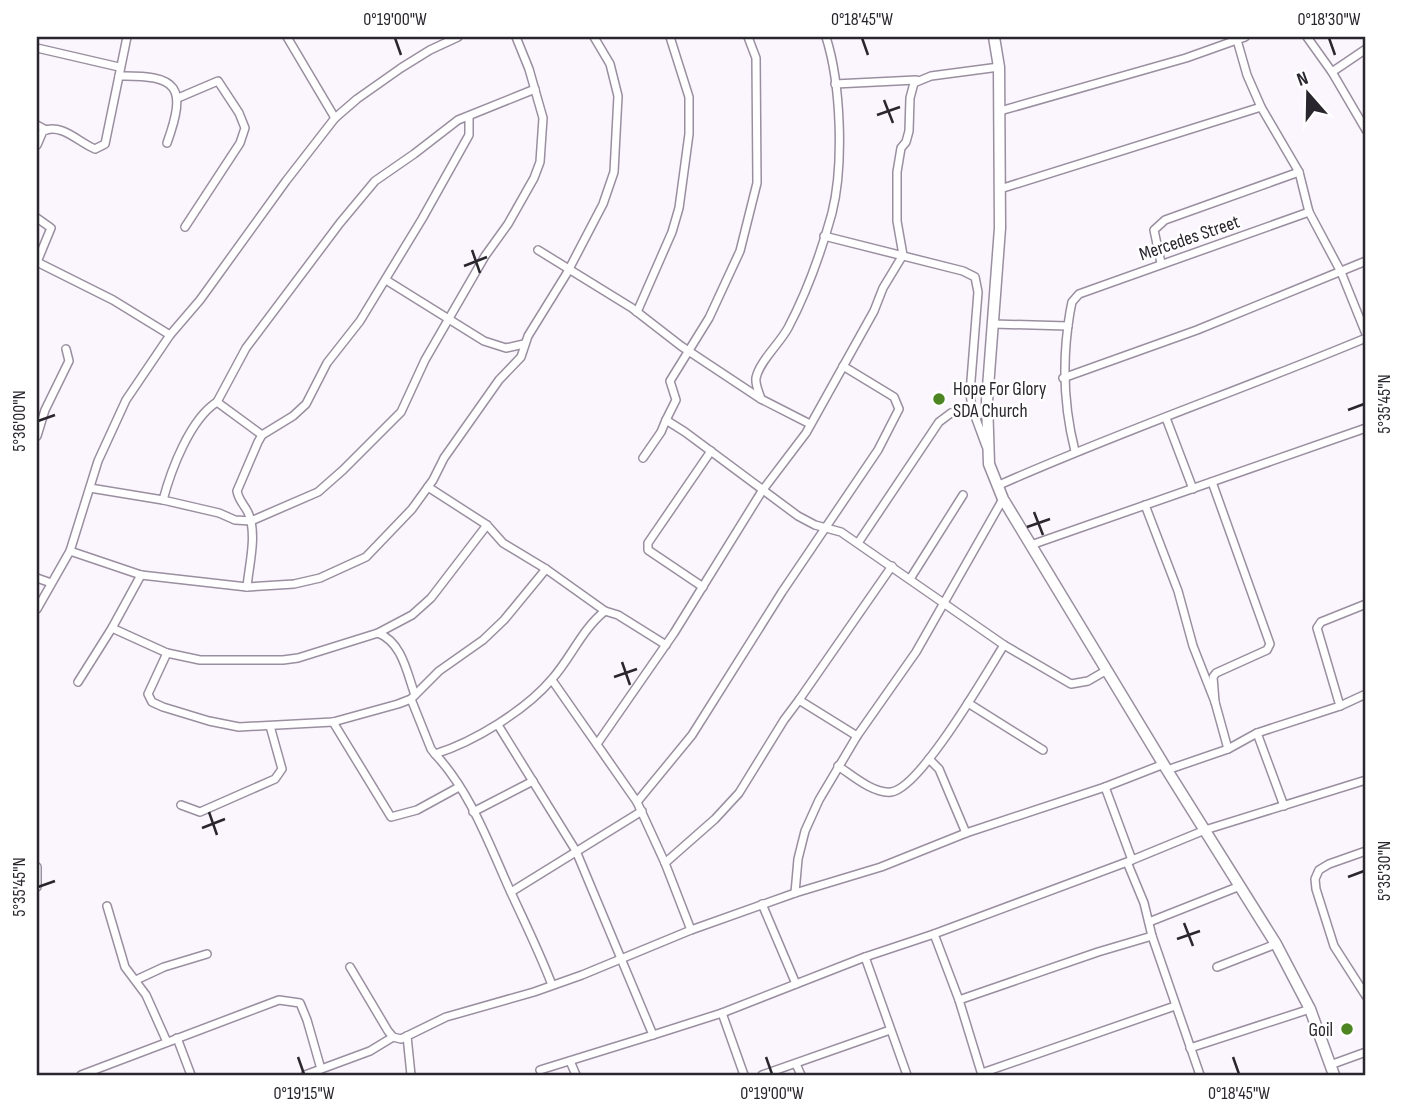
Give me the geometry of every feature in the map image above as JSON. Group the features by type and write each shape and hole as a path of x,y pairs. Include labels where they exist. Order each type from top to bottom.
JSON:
{"street":[{"path":"37,145 40,135 46,130 56,129 70,134 92,148 102,147 107,141 119,67 127,37"},
{"path":"287,37 335,118"},
{"path":"37,609 70,551 98,461 126,400 170,335 200,300 335,118 401,68 458,37"},
{"path":"90,488 163,500 219,513 235,520 251,521 318,492 395,420 420,368 485,256 508,224 540,162 543,118 516,37"},
{"path":"70,551 141,575 247,587 294,584 320,578 366,557 412,509 441,462 499,380 521,357 524,344 570,268 603,204 615,165 618,96 610,64 594,37"},
{"path":"638,312 672,232 679,208 689,134 689,97 670,37"},
{"path":"643,458 661,432 676,400 670,381 690,352 740,251 757,183 756,58 748,37"},
{"path":"761,399 757,385 760,368 777,347 804,297 832,212 839,157 835,84 826,37"},
{"path":"995,37 999,67 1000,228 987,401 989,464 997,486 1165,767 1276,944 1310,1009 1332,1070 1366,1052"},
{"path":"1307,37 1332,72 1366,130"},
{"path":"997,486 1075,451 1166,418 1366,336 1341,272 1310,212 1299,172 1261,107 1247,75 1241,38 1186,58 1000,111"},
{"path":"37,48 119,67"},
{"path":"1332,72 1366,49"},
{"path":"835,84 916,80 999,67"},
{"path":"119,76 160,78 172,87 178,98 176,120 167,144"},
{"path":"597,744 666,645 762,491 810,424 903,255 897,221 897,172 901,148 909,131 910,98 916,80"},
{"path":"178,98 218,81 239,113 245,128 240,143 186,226"},
{"path":"163,500 191,431 200,417 217,402 246,348 375,181 446,128 535,89"},
{"path":"1000,188 1261,107"},
{"path":"247,587 251,521 237,491 262,435 293,416 306,404 327,363 360,321 469,135 469,116"},
{"path":"37,125 46,130"},
{"path":"1161,263 1154,230 1165,220 1299,172"},
{"name":"Mercedes Street","path":"1068,326 1072,302 1079,293 1310,212"},
{"path":"37,218 51,228 37,262 113,300 170,335"},
{"path":"824,236 970,273 977,281 970,393 972,408 989,453"},
{"path":"538,250 638,312 690,352 761,399 810,424"},
{"path":"1063,378 1197,330 1366,261"},
{"path":"386,280 494,345 506,348 524,344"},
{"path":"993,324 1068,326 1063,378 1066,411 1075,451"},
{"path":"37,436 45,410 69,361 66,349"},
{"path":"637,802 692,735 782,592 878,450 900,409 894,397 843,366"},
{"path":"217,402 262,435"},
{"path":"858,543 939,422 951,413 972,408"},
{"path":"1166,418 1193,489"},
{"path":"666,420 807,522 841,532 946,602 1004,645 1071,684 1087,681 1107,670"},
{"path":"1031,545 1366,428"},
{"path":"703,587 648,550 648,543 711,452"},
{"path":"1212,482 1270,645 1267,650 1216,673 1213,677 1214,702"},
{"path":"428,487 486,525 503,542 605,611 618,615 666,645"},
{"path":"910,579 963,495"},
{"path":"795,893 805,831 819,800 857,736 916,652 1003,499"},
{"path":"1145,505 1178,591 1193,646 1228,749"},
{"path":"112,628 167,653 200,660 283,660 323,651 378,633 412,615 432,598 486,525"},
{"path":"665,863 715,819 739,793 783,720 892,566"},
{"path":"167,653 148,694 152,702 183,714 239,727 333,722 413,697 439,671 497,627 546,569"},
{"path":"78,682 141,575"},
{"path":"37,578 51,583"},
{"path":"1340,706 1318,628 1321,622 1366,604"},
{"path":"435,754 498,725 552,680 593,620 605,611"},
{"path":"378,633 387,636 394,643 435,754 445,764 473,812 533,937 552,985"},
{"path":"838,766 873,787 892,792 900,788 929,759 1004,645"},
{"path":"552,680 637,802 691,930"},
{"path":"350,967 393,1037 401,1039 455,1014 552,985 762,904 881,867 966,833 1228,749 1257,733 1340,706 1366,694"},
{"path":"799,699 857,736"},
{"path":"968,703 1043,750"},
{"path":"333,722 391,817 417,810 459,787"},
{"path":"498,725 576,851 653,1035"},
{"path":"181,805 200,812 275,779 282,769 270,726"},
{"path":"1257,733 1284,806"},
{"path":"929,759 939,769 966,833"},
{"path":"540,1070 722,1013 1205,830 1366,780"},
{"path":"473,812 533,781"},
{"path":"1105,787 1175,1006 1200,1075"},
{"path":"511,892 642,811"},
{"path":"1366,851 1329,864 1319,870 1315,879 1334,946 1366,996"},
{"path":"37,867 37,887"},
{"path":"1149,922 1240,886"},
{"path":"762,904 796,984"},
{"path":"107,906 122,960 146,995 167,1042"},
{"path":"934,934 959,1000 982,1074 1175,1006"},
{"path":"959,1000 1152,936"},
{"path":"1217,967 1276,944"},
{"path":"136,980 164,967 207,954"},
{"path":"865,957 907,1075"},
{"path":"81,1075 279,1000 300,1003 321,1069"},
{"path":"1190,1048 1310,1009"},
{"path":"722,1013 744,1075"},
{"path":"762,1075 891,1030"},
{"path":"407,1036 411,1075"},
{"path":"305,1075 370,1051 393,1037"},
{"path":"177,1038 191,1075"},
{"path":"570,1061 576,1075"},
{"path":"796,1064 800,1075"}],"place":[{"name":"Hope For Glory SDA Church","path":"939,399"},
{"name":"Goil","path":"1347,1029"}]}
